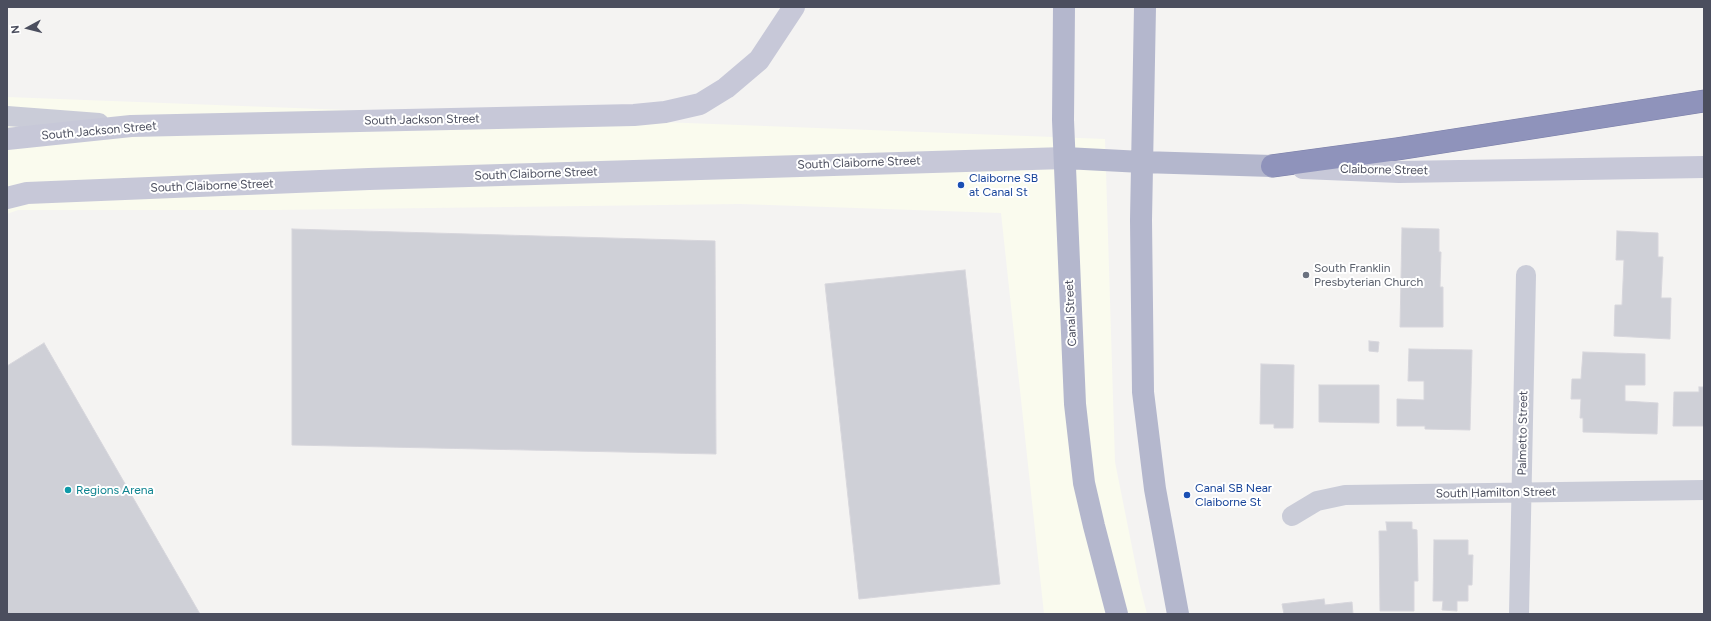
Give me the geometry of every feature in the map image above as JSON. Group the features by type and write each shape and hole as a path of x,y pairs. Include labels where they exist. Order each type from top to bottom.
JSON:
{"highway":[{"path":"1272,166 1397,149 1704,101"}],"main road":[{"name":"Canal Street","path":"1064,7 1063,120 1075,404 1084,483 1117,614"},
{"path":"1145,7 1142,162 1143,392 1155,489 1175,608"},
{"name":"Claiborne Street","path":"1065,158 1272,166"}],"street":[{"name":"South Jackson Street","path":"7,139 131,126 634,115 665,112 700,104 726,88 759,60 794,7"},
{"path":"7,116 131,126"},
{"name":"South Claiborne Street","path":"14,194 377,179 1065,158"},
{"name":"Claiborne Street","path":"1272,166 1399,172 1704,168"},
{"name":"Palmetto Street","path":"1519,614 1526,275"},
{"name":"South Hamilton Street","path":"1292,516 1317,501 1345,495 1704,490"}],"shaded area":[{"path":"7,97 1105,139 1115,462 1139,582 1147,614 1044,614 1001,213 740,204 276,210 18,210 7,214"}],"building":[{"path":"1402,228 1439,229 1439,252 1441,252 1440,287 1443,287 1443,327 1400,327"},
{"path":"292,229 715,241 716,454 292,445"},
{"path":"1617,231 1658,233 1658,257 1663,257 1661,298 1671,298 1670,339 1614,336 1615,305 1622,305 1624,260 1616,260"},
{"path":"965,270 1000,584 859,599 825,284"},
{"path":"1369,341 1379,342 1378,352 1369,351"},
{"name":"Regions Arena","path":"44,343 200,614 7,614 7,366"},
{"path":"1409,349 1472,350 1470,430 1425,429 1425,426 1397,426 1397,399 1424,400 1424,381 1408,381"},
{"path":"1583,352 1645,354 1645,385 1625,385 1625,401 1658,403 1657,434 1583,432 1583,418 1580,418 1581,399 1571,399 1572,379 1581,379"},
{"path":"1261,364 1294,365 1293,428 1274,428 1274,424 1260,424"},
{"path":"1319,385 1379,385 1379,423 1319,422"},
{"path":"1699,387 1704,387 1704,426 1673,426 1674,392 1699,392"},
{"path":"1386,522 1412,522 1412,529 1417,530 1418,581 1414,581 1414,611 1380,611 1379,531 1387,531"},
{"path":"1434,540 1468,540 1468,555 1473,555 1472,585 1468,585 1468,601 1457,601 1457,611 1442,610 1443,601 1433,601"},
{"path":"1324,599 1325,605 1352,602 1353,614 1284,614 1282,604"}],"place":[{"name":"Claiborne SB at Canal St","path":"961,185"},
{"name":"South Franklin Presbyterian Church","path":"1306,275"},
{"name":"Regions Arena","path":"68,490"},
{"name":"Canal SB Near Claiborne St","path":"1187,495"}]}
